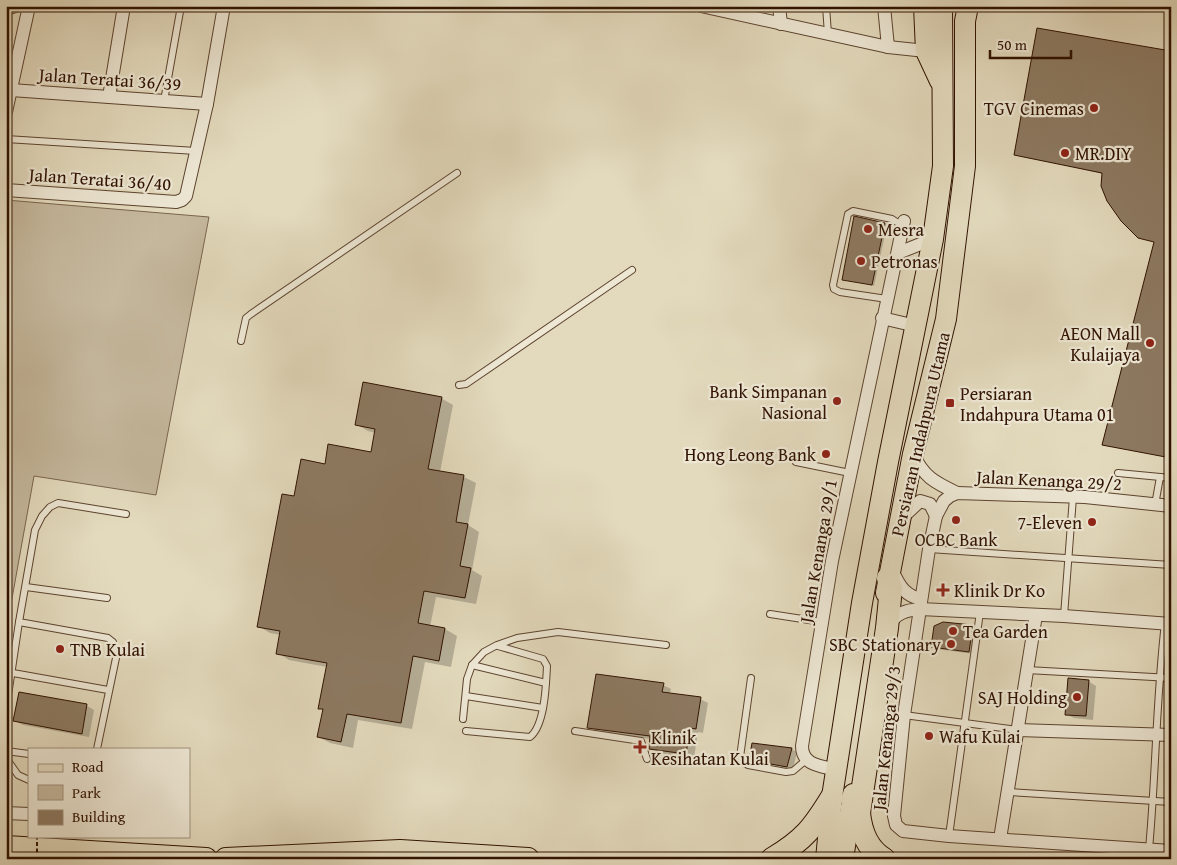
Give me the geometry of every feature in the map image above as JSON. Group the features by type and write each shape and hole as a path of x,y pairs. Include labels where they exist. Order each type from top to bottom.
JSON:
{"highway":[{"path":"884,859 876,854 866,840 860,827 860,812 887,628 891,588 889,573"},
{"path":"772,859 794,846 814,826 832,797"},
{"path":"6,847 206,859"},
{"path":"226,859 400,851 528,859"}],"main road":[{"path":"924,6 926,51 942,85"},
{"name":"Persiaran Indahpura Utama","path":"826,859 832,797 869,564 933,239 942,166 942,6"},
{"name":"Persiaran Indahpura Utama","path":"843,859 889,573 913,454 946,318 965,166 965,21 968,6"},
{"path":"965,35 981,6"}],"street":[{"path":"6,10 15,6"},
{"path":"6,112 29,6"},
{"path":"109,97 124,6"},
{"name":"Jalan Teratai 36/40","path":"6,190 176,202 182,200 186,196 207,104 224,6"},
{"path":"701,6 727,9 781,24 888,47 926,51"},
{"path":"780,6 781,24"},
{"path":"884,6 888,47"},
{"name":"Jalan Teratai 36/39","path":"11,90 207,104"},
{"name":"Jalan Kenanga 29/1","path":"806,760 802,746 832,561 903,223"},
{"path":"898,253 933,239"},
{"path":"882,318 916,326"},
{"path":"913,454 926,475 957,493"},
{"name":"Jalan Kenanga 29/2","path":"936,516 944,501 957,493 1073,497 1171,506"},
{"path":"899,521 920,501 930,504 936,516"},
{"name":"Jalan Kenanga 29/3","path":"936,516 929,549 904,715 894,820 896,825 903,831 950,836 1171,851"},
{"path":"889,573 904,591 921,604 980,612 1168,624"},
{"path":"887,628 893,618 921,604"},
{"path":"1000,839 1036,615"},
{"path":"1018,730 1171,735"},
{"path":"806,760 814,765 837,770"},
{"path":"6,813 28,814"}],"lane":[{"path":"164,101 181,6"},
{"path":"826,6 828,34"},
{"path":"6,139 196,151"},
{"path":"241,341 246,318 250,314 458,173"},
{"path":"886,299 840,292 833,288 848,214 853,211 903,223"},
{"path":"459,385 466,384 632,270"},
{"path":"796,462 850,473"},
{"path":"1118,473 1171,478"},
{"path":"1155,505 1160,477"},
{"path":"1064,616 1073,497"},
{"path":"6,709 35,530 42,516 50,507 58,503 126,514"},
{"path":"929,549 1171,565"},
{"path":"26,587 107,598"},
{"path":"950,836 980,612"},
{"path":"770,614 822,622"},
{"path":"19,622 108,638 113,642 116,658 97,748"},
{"path":"1149,849 1158,734 1159,678 1168,624"},
{"path":"463,719 468,679 472,665 484,652 497,645 517,638 558,632 666,645"},
{"path":"466,731 530,737 535,733 543,708 548,666 543,659 497,645"},
{"path":"472,665 546,683"},
{"path":"1027,670 1171,678"},
{"path":"12,673 108,690"},
{"path":"751,678 740,757 743,762 748,765 786,772 793,771 806,760"},
{"path":"466,696 543,708"},
{"path":"904,715 1018,730"},
{"path":"575,731 641,741 647,759"},
{"path":"6,751 28,754"},
{"path":"6,758 18,775 28,780"},
{"path":"1008,792 1171,802"}],"path":[{"path":"37,859 38,838"}],"green space":[{"path":"6,200 209,217 156,495 34,476 6,632"}],"building":[{"name":"AEON Mall Kulaijaya","path":"1037,28 1171,51 1171,458 1102,445 1154,242 1138,238 1121,221 1107,201 1101,186 1102,173 1014,155"},
{"name":"Petronas","path":"854,216 885,223 872,285 842,280"},
{"path":"363,382 442,397 428,469 464,475 456,522 468,524 460,566 471,568 465,598 424,591 418,623 445,628 439,661 413,656 401,723 347,714 341,742 317,737 323,709 318,709 327,663 276,654 280,631 257,627 282,494 294,496 301,459 325,464 328,444 371,452 375,429 355,425"},
{"path":"943,622 973,625 969,652 931,647 934,626"},
{"path":"596,674 664,683 662,692 701,697 696,729 690,728 686,754 649,749 650,736 587,728"},
{"name":"SAJ Holding","path":"1068,678 1089,680 1086,716 1065,715"},
{"path":"19,692 87,704 82,734 13,721"},
{"path":"752,743 792,748 787,767 749,760"}],"place":[{"name":"TGV Cinemas","path":"1094,108"},
{"name":"MR.DIY","path":"1065,153"},
{"name":"Mesra","path":"868,229"},
{"name":"Petronas","path":"861,261"},
{"name":"AEON Mall Kulaijaya","path":"1150,343"},
{"name":"Bank Simpanan Nasional","path":"837,401"},
{"name":"Persiaran Indahpura Utama 01","path":"950,403"},
{"name":"Hong Leong Bank","path":"826,454"},
{"name":"OCBC Bank","path":"956,520"},
{"name":"7-Eleven","path":"1092,522"},
{"name":"Klinik Dr Ko","path":"943,590"},
{"name":"Tea Garden","path":"953,631"},
{"name":"SBC Stationary","path":"951,644"},
{"name":"TNB Kulai","path":"60,649"},
{"name":"SAJ Holding","path":"1077,697"},
{"name":"Wafu Kulai","path":"929,736"},
{"name":"Klinik Kesihatan Kulai","path":"640,747"}]}
